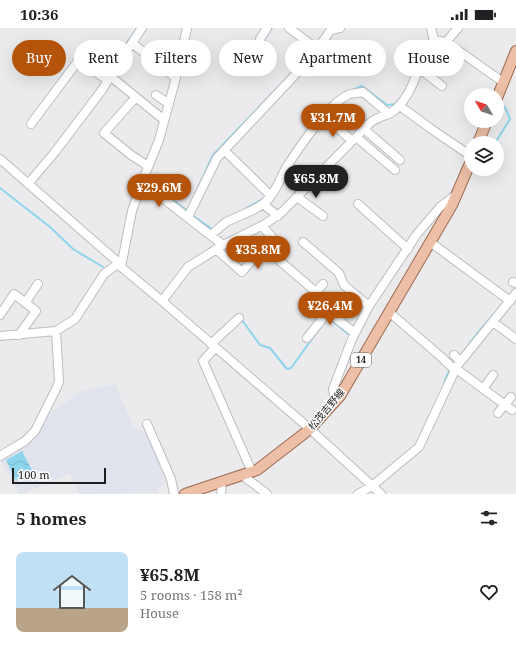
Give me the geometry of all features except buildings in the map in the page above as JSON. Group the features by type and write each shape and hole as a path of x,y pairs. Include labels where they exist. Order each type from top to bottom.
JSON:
{"main road":[{"path":"501,88 516,51"},
{"name":"松茂吉野線","path":"185,494 257,470 310,429 340,396 457,195 465,176"}],"street":[{"path":"133,42 142,28"},
{"path":"260,39 267,28"},
{"path":"289,28 305,40"},
{"path":"324,40 331,30 340,28"},
{"path":"431,28 434,40"},
{"path":"448,40 458,28"},
{"path":"0,336 56,331 75,319 104,274 120,265 132,211 159,140 176,78 186,29"},
{"path":"133,44 176,78"},
{"path":"464,55 503,82"},
{"path":"31,124 78,61 109,78 136,97 164,120"},
{"path":"188,217 217,158 294,76"},
{"path":"162,301 188,267 219,247 262,226 278,216 374,119 389,114 400,106 407,97 416,76"},
{"path":"429,76 442,86"},
{"path":"28,184 88,109 109,78"},
{"path":"211,236 226,222 253,210 267,201 286,169 308,137 333,106 349,94 363,92 389,114"},
{"path":"156,94 169,104"},
{"path":"136,97 104,133 131,155 148,166"},
{"path":"400,106 434,132 464,151"},
{"path":"329,120 354,139 399,162 365,128 340,107"},
{"path":"224,150 271,196"},
{"path":"0,159 310,429 381,494"},
{"path":"142,182 211,236 242,272 272,237 262,226"},
{"path":"335,401 333,389 352,339 369,306 417,234 441,206 457,195"},
{"path":"297,197 323,216"},
{"path":"263,204 278,216"},
{"path":"358,204 408,249"},
{"path":"303,242 339,273 344,285 369,306"},
{"path":"430,242 506,298"},
{"path":"274,256 316,292"},
{"path":"25,302 38,284"},
{"path":"323,284 308,302 320,313 328,312 355,333"},
{"path":"358,494 372,486 419,447 457,358 493,322 506,298 516,293"},
{"path":"0,315 14,294 36,311 19,334"},
{"path":"307,338 328,312"},
{"path":"389,312 453,368 483,388 508,408"},
{"path":"239,318 213,346 203,361 252,472"},
{"path":"493,322 516,339"},
{"path":"0,456 25,441 35,431 57,388 56,331"},
{"path":"483,388 493,375"},
{"path":"498,413 508,408 511,397"},
{"path":"147,424 171,479 174,494"},
{"path":"242,475 267,494"},
{"path":"221,494 222,482"}],"shaded area":[{"path":"115,384 133,426 149,436 166,483 157,489 158,493 79,494 70,473 23,494 19,494 0,459 27,443 43,427 46,415 82,391"}],"water":[{"path":"22,451 34,474 16,481 6,460"}],"waterway":[{"path":"129,40 137,28"},
{"path":"264,40 272,28"},
{"path":"411,80 412,76"},
{"path":"196,192 213,155 280,85"},
{"path":"347,92 362,86 387,105 397,104"},
{"path":"499,136 510,119 505,107"},
{"path":"150,173 148,181 189,212"},
{"path":"0,188 50,227 73,249 103,267"},
{"path":"245,209 264,198"},
{"path":"192,215 213,229"},
{"path":"461,355 493,315"},
{"path":"328,317 348,334"},
{"path":"241,321 242,320 260,345 270,348 287,369 291,368 317,332"},
{"path":"444,384 451,368"}]}
